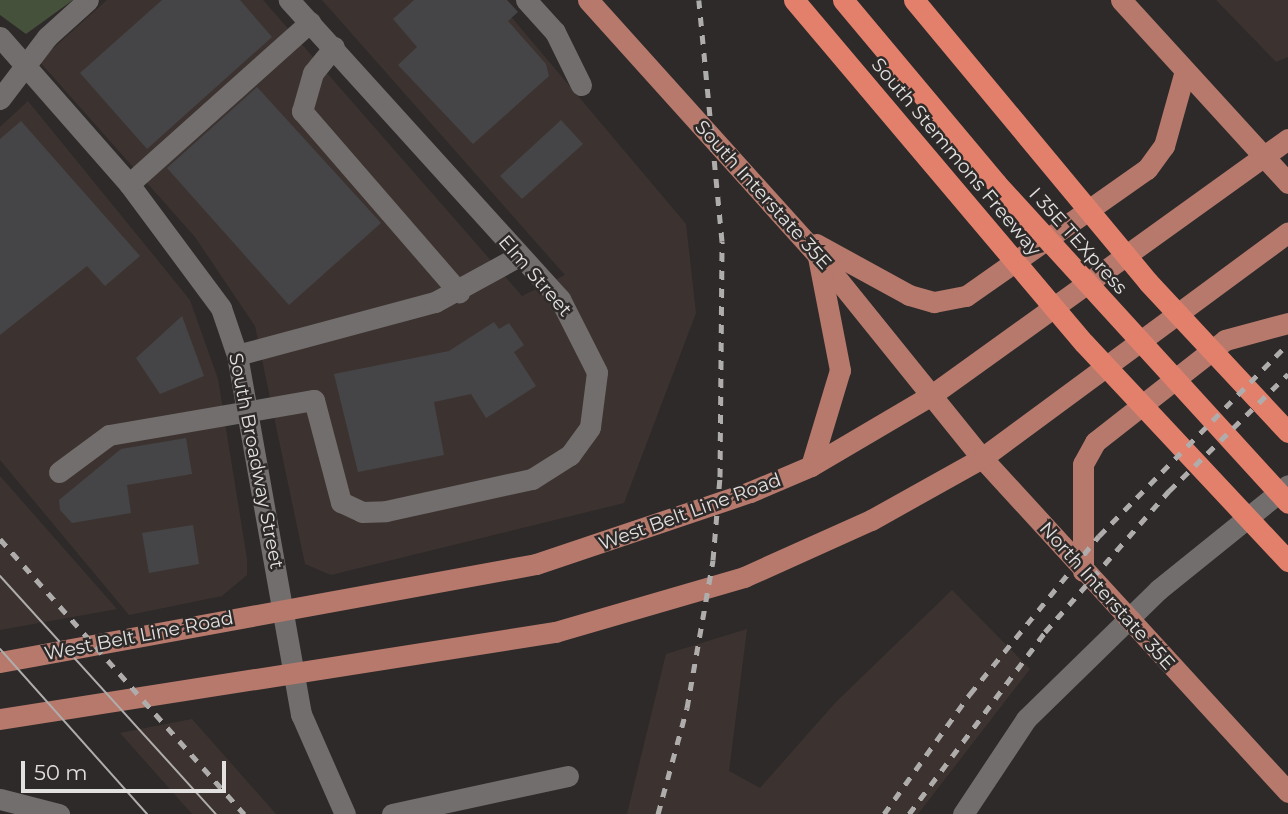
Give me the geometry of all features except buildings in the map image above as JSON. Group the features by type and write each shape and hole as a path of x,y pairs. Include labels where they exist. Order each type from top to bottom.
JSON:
{"highway":[{"name":"South Stemmons Freeway","path":"794,0 1084,343 1288,561"},
{"name":"I 35E TEXpress","path":"844,0 1005,194 1288,503"},
{"path":"914,0 1148,282 1288,432"}],"main road":[{"name":"South Interstate 35E","path":"588,0 818,255 933,394"},
{"path":"1121,0 1288,183"},
{"path":"799,234 909,295 934,302 966,296 1147,169 1164,146 1185,71"},
{"name":"West Belt Line Road","path":"0,663 284,608 536,564 659,527 811,466 933,394 1288,139"},
{"path":"0,719 293,670 555,632 684,599 783,561 982,458 1288,232"},
{"path":"811,466 840,370 818,255"},
{"path":"1083,571 1083,464 1094,442 1225,340 1288,323"},
{"name":"North Interstate 35E","path":"933,394 982,458 1288,792"}],"street":[{"path":"0,99 23,66 88,0"},
{"name":"Elm Street","path":"247,408 314,400 341,502 362,512 456,498 553,468 590,427 597,372 560,299 289,0"},
{"path":"526,0 555,32 581,85"},
{"path":"129,184 310,22"},
{"name":"South Broadway Street","path":"0,37 129,184 199,270 237,355 293,670 313,752 345,814"},
{"path":"334,47 313,73 302,111 459,292"},
{"path":"237,355 459,292 519,256"},
{"path":"59,472 109,435 247,408"},
{"path":"965,813 1026,719 1158,590 1288,485"},
{"path":"392,814 568,776"},
{"path":"0,799 59,814"}],"shaded area":[{"path":"107,0 263,0 522,296 565,275 322,0 497,0 686,224 696,313 624,503 331,575 305,564 255,326 195,237 39,61"},
{"path":"1216,0 1288,0 1288,57 1276,62"},
{"path":"28,101 190,300 218,379 247,559 247,575 222,596 129,615 0,460 0,127"},
{"path":"0,476 117,609 0,630"},
{"path":"952,590 1030,669 918,814 627,814 666,654 747,629 729,771 760,788 836,702"},
{"path":"192,719 276,814 192,814 120,733"}],"green space":[{"path":"0,0 73,0 26,34 0,15"}],"tram line":[{"path":"0,576 216,814"},
{"path":"0,649 147,814"}],"railway":[{"path":"658,814 687,708 713,560 720,477 722,241 699,0"},
{"path":"884,814 970,694 1099,536 1288,344"},
{"path":"909,814 1045,632 1169,491 1288,374"},
{"path":"0,539 244,814"}]}
